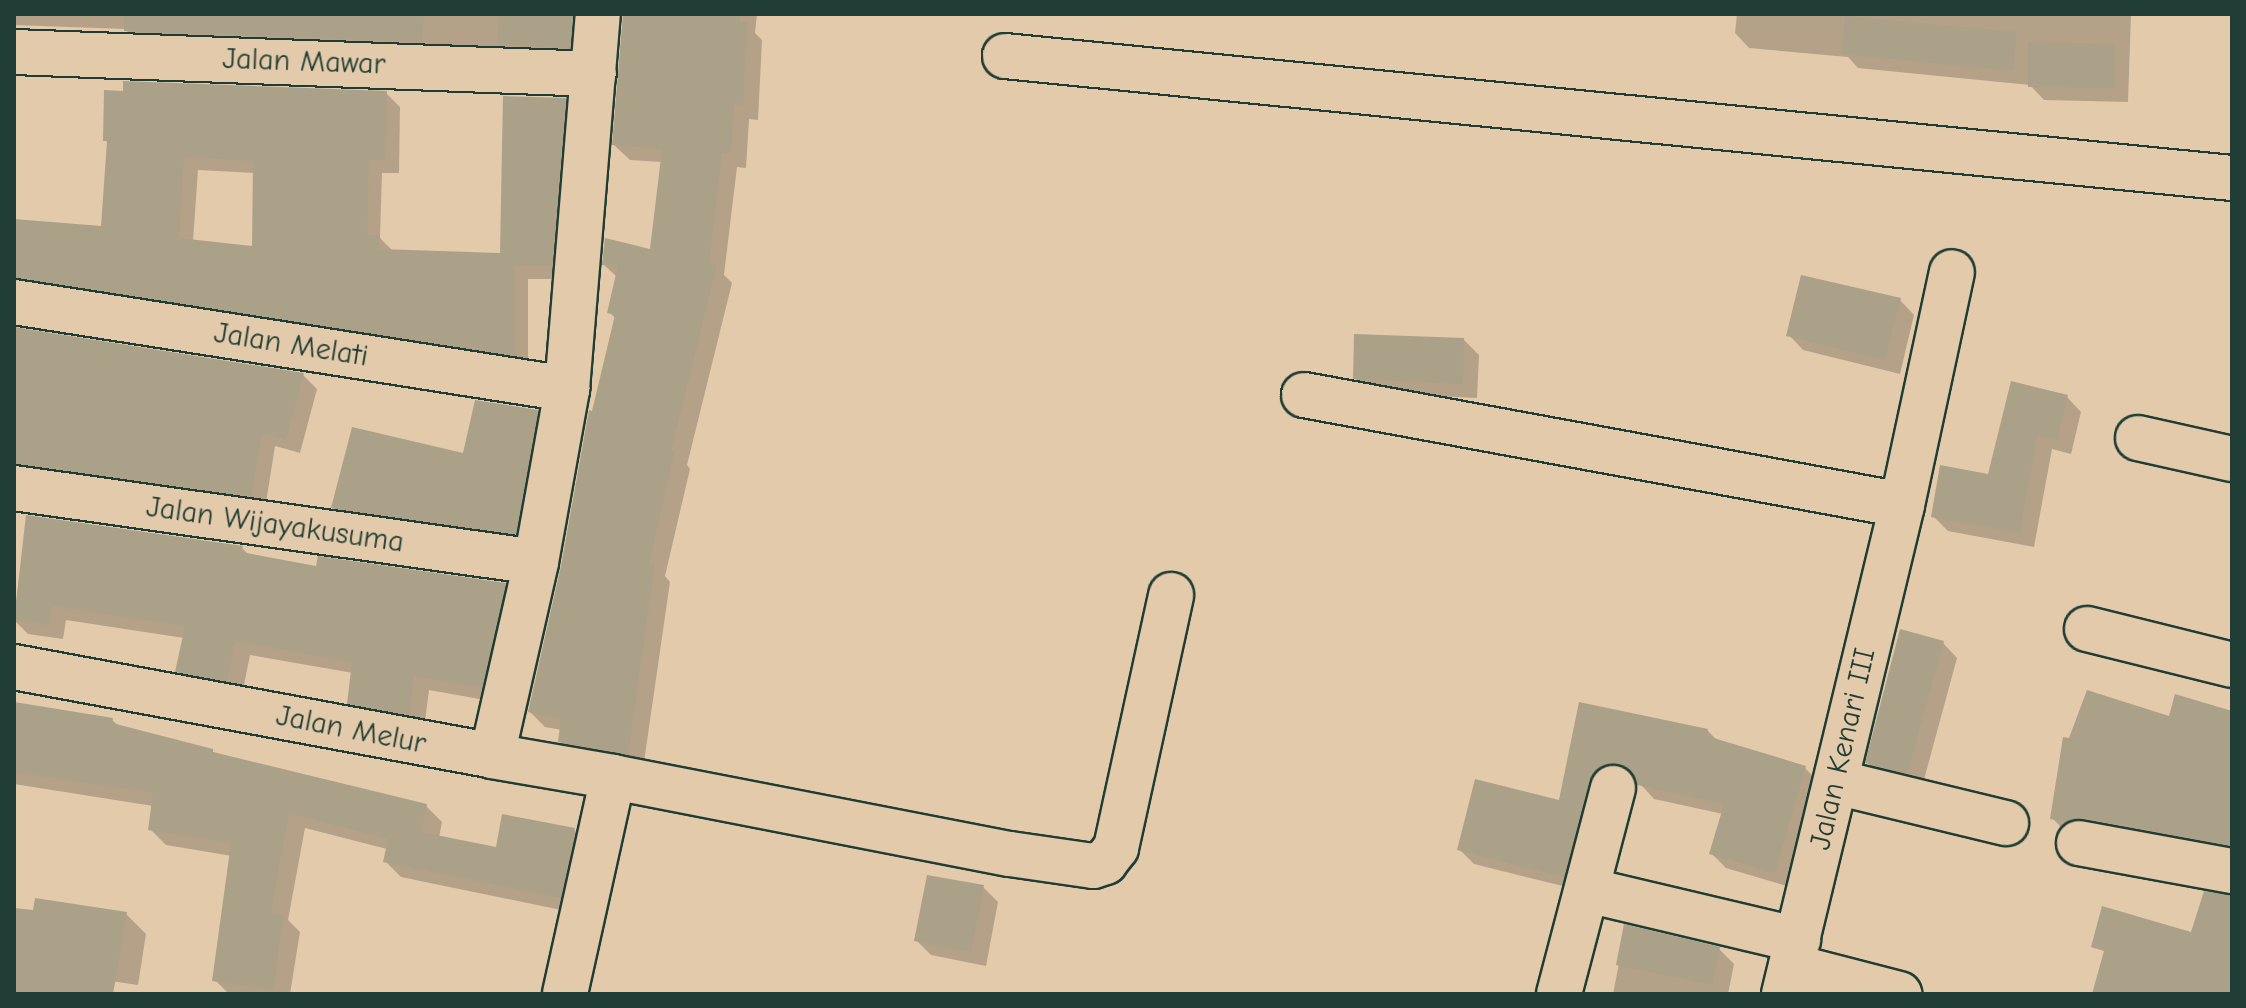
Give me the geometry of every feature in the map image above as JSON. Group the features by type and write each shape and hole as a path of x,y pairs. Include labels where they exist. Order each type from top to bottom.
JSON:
{"street":[{"path":"492,756 536,562 567,389 598,14"},
{"name":"Jalan Mawar","path":"14,52 594,74"},
{"path":"1005,56 2232,178"},
{"name":"Jalan Kenari III","path":"1791,967 1902,505 1952,272"},
{"name":"Jalan Melati","path":"14,302 567,389"},
{"path":"1304,395 1902,505"},
{"path":"2138,438 2232,459"},
{"name":"Jalan Wijayakusuma","path":"14,488 536,562"},
{"name":"Jalan Melur","path":"14,667 613,777 1010,854 1093,866 1105,862 1116,848 1171,595"},
{"path":"2087,629 2232,665"},
{"path":"565,994 613,777"},
{"path":"1836,782 2006,823"},
{"path":"1559,994 1613,788"},
{"path":"2079,843 2232,871"},
{"path":"1587,890 1791,967 1899,994"}],"building":[{"path":"124,14 424,14 422,42 124,31"},
{"path":"499,14 573,14 570,48 497,45"},
{"path":"623,14 740,14 740,22 747,22 743,105 734,104 731,153 722,153 709,263 717,265 671,450 675,451 649,563 655,564 628,754 558,742 561,718 528,712 561,566 589,410 592,411 615,315 607,313 618,265 602,265 605,238 650,249 662,149 612,145"},
{"path":"1845,16 2017,32 2013,71 1842,54"},
{"path":"2028,42 2115,44 2114,88 2028,87"},
{"path":"123,81 387,91 385,160 369,160 367,235 380,235 379,249 500,253 503,96 566,98 552,266 514,266 515,356 14,278 14,219 101,226 107,141 103,141 104,90 123,91","holes":["184,157 253,161 252,246 179,238"]},
{"path":"1801,275 1901,298 1885,360 1786,336"},
{"path":"14,327 304,373 286,440 262,433 251,496 14,464"},
{"path":"1354,334 1464,338 1463,384 1353,379"},
{"path":"2011,381 2068,395 2057,440 2037,436 2020,533 1931,517 1940,465 1988,474"},
{"path":"475,400 538,410 516,534 331,508 352,427 463,453"},
{"path":"26,515 243,546 241,552 316,566 318,556 506,583 482,688 414,676 409,715 347,704 352,662 235,641 227,681 175,672 185,626 52,606 49,625 14,620"},
{"path":"1900,629 1944,641 1907,774 1865,763"},
{"path":"2087,690 2169,716 2175,694 2232,711 2232,846 2084,818 2067,822 2050,819 2063,737 2069,738"},
{"path":"14,702 113,718 112,723 213,749 213,752 427,804 421,832 496,847 502,814 575,828 561,898 383,862 388,839 289,813 271,912 284,914 273,990 212,981 231,843 148,830 153,793 14,772"},
{"path":"1579,702 1708,729 1707,736 1806,766 1775,873 1709,854 1724,804 1637,785 1631,771 1619,764 1607,764 1596,770 1589,781 1564,877 1457,850 1475,779 1559,800"},
{"path":"927,875 984,885 971,952 914,941"},
{"path":"2204,891 2232,895 2232,994 2092,994 2104,951 2091,947 2102,906 2191,932"},
{"path":"35,898 127,912 113,994 14,994 14,908 33,910"},
{"path":"1624,924 1720,947 1712,985 1616,965"}]}
